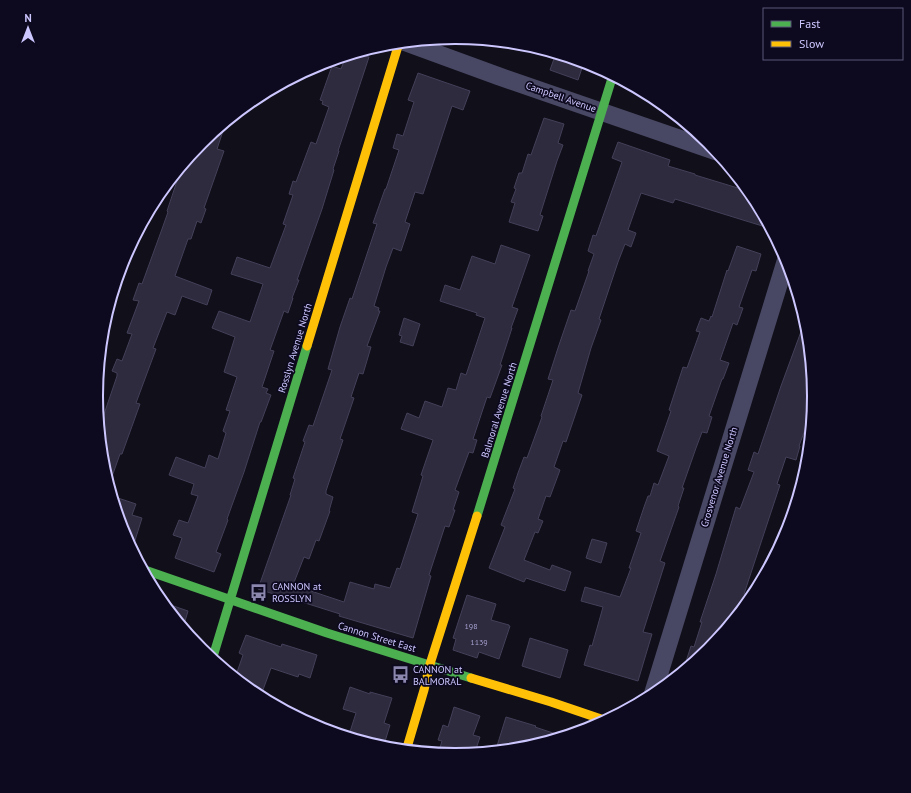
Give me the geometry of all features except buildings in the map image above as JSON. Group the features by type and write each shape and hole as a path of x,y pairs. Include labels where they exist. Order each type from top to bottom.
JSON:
{"street":[{"name":"Campbell Avenue","path":"417,46 706,148"},
{"name":"Rosslyn Avenue North","path":"214,654 397,49"},
{"name":"Balmoral Avenue North","path":"408,746 430,664 464,560 612,81"},
{"name":"Grosvenor Avenue North","path":"655,687 783,268"},
{"name":"Cannon Street East","path":"149,572 327,633 430,664 599,718"}],"traffic: fast":[{"path":"477,516 611,80"},
{"path":"214,653 307,346"},
{"path":"149,571 327,633 471,678"}],"traffic: slow":[{"path":"307,346 397,49"},
{"path":"408,746 430,664 477,516"},
{"path":"471,678 599,718"}],"place":[{"name":"CANNON at ROSSLYN","path":"259,592"},
{"name":"CANNON at BALMORAL","path":"400,675"}]}
